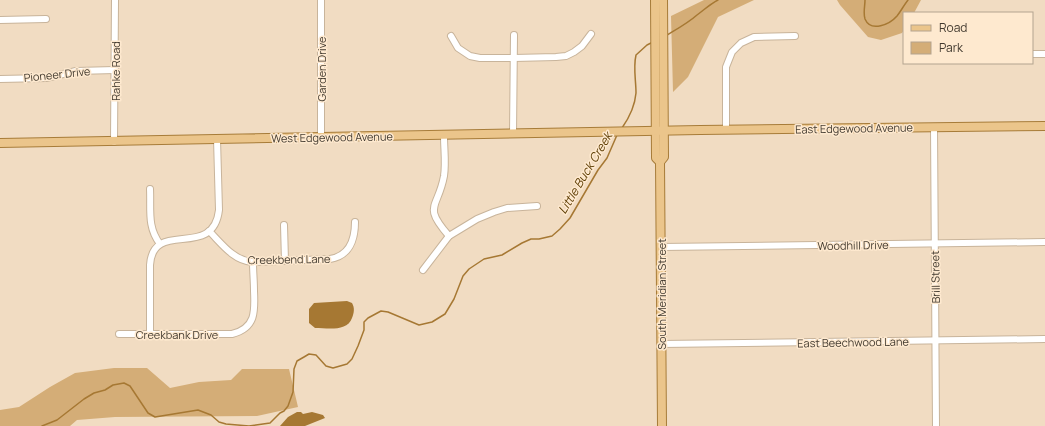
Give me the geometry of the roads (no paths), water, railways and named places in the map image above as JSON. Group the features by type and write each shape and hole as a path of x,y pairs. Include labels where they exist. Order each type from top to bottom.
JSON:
{"main road":[{"name":"South Meridian Street","path":"654,0 654,56 660,131 664,157 660,162 662,426"},
{"name":"South Meridian Street","path":"660,131 663,0"},
{"name":"East Edgewood Avenue","path":"660,131 1045,126"},
{"name":"West Edgewood Avenue","path":"0,143 660,131"}],"street":[{"name":"Rahke Road","path":"114,142 115,0"},
{"name":"Garden Drive","path":"320,137 321,0"},
{"path":"0,20 46,19"},
{"path":"451,36 458,48 470,56 480,58 514,58 566,56 582,46 591,34"},
{"path":"514,35 514,134"},
{"path":"726,130 726,68 728,59 733,50 740,43 754,37 794,36"},
{"path":"1033,54 1045,54"},
{"name":"Pioneer Drive","path":"0,79 46,78 76,71 115,70"},
{"name":"Brill Street","path":"934,127 936,426"},
{"path":"444,136 444,173 442,185 434,204 434,210 438,222 449,236"},
{"path":"150,334 150,263 152,254 160,244 172,240 195,239 203,236 216,222 219,210 217,139"},
{"path":"150,189 151,229 160,244"},
{"path":"424,270 449,236 477,219 494,212 515,207 537,206"},
{"name":"Creekbend Lane","path":"209,231 234,256 245,261 330,259 338,257 345,252 352,242 355,234 356,222"},
{"path":"284,225 285,261"},
{"name":"Woodhill Drive","path":"660,247 1045,242"},
{"name":"Creekbank Drive","path":"119,334 240,332 249,325 254,314 253,262"},
{"name":"East Beechwood Lane","path":"661,344 1045,339"}],"waterway":[{"name":"Little Buck Creek","path":"667,35 718,0"},
{"name":"Little Buck Creek","path":"865,0 865,19 872,26 881,26 890,22 908,0"},
{"name":"Little Buck Creek","path":"622,128 631,111 636,93 636,55 647,45 653,42"},
{"name":"Little Buck Creek","path":"42,426 57,420 94,393 105,390 113,385 124,383 130,386 148,413 155,417 198,410 211,415 219,422 226,424 249,426 270,423 288,406 293,392 294,369 297,361 309,354 316,355 326,366 333,368 347,364 352,359 358,346 364,330 364,322 368,318 381,311 388,312 419,325 432,322 445,314 454,299 463,276 469,269 484,259 502,255 531,239 552,236 570,218 598,170 607,158 617,135"}]}
